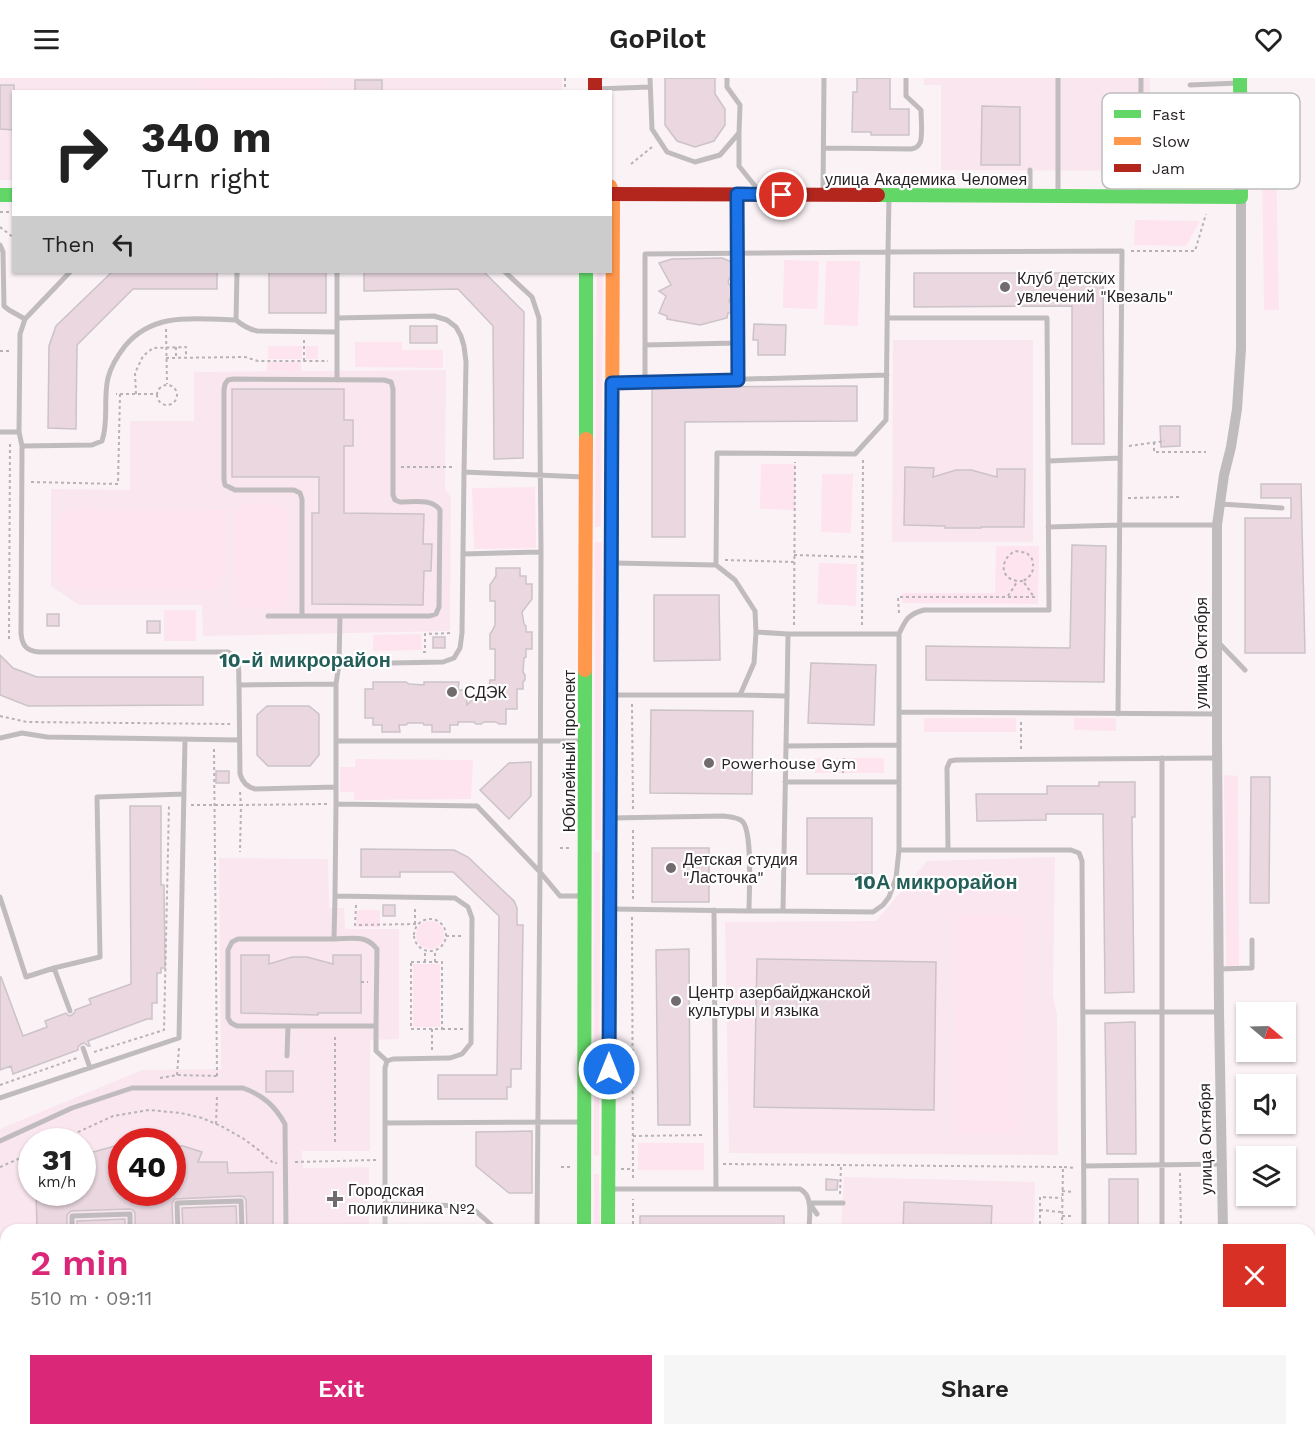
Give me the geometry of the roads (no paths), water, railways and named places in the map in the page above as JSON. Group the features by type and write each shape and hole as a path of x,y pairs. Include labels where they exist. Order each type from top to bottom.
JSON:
{"street":[{"name":"улица Октября","path":"1223,1224 1219,1012 1217,525 1239,385 1241,189"},
{"name":"улица Академика Челомея","path":"612,191 762,195 1241,197"},
{"path":"609,1224 612,191"},
{"name":"Юбилейный проспект","path":"584,1224 586,273"}],"lane":[{"path":"651,78 652,129 667,152 695,162 720,155 739,133"},
{"path":"727,78 727,87 740,105 739,166 762,195"},
{"path":"823,195 824,78"},
{"path":"824,148 916,148 921,138 921,110 906,96 906,78"},
{"path":"1058,196 1059,78"},
{"path":"1141,78 1141,93"},
{"path":"1190,85 1240,81"},
{"path":"596,86 651,87"},
{"path":"1030,170 1030,196"},
{"path":"1140,189 1140,196"},
{"path":"737,194 738,380"},
{"path":"716,562 717,453 855,454 886,420 889,195"},
{"path":"0,245 3,252 4,306 25,319"},
{"path":"645,382 645,254 1122,251 1118,714"},
{"path":"69,273 25,319 20,334 22,642 26,648 39,652 228,652 236,656 238,663 240,774 243,781 255,789 336,787"},
{"path":"236,320 237,273"},
{"path":"337,273 337,380"},
{"path":"506,273 532,297 540,318 541,741 537,1224"},
{"path":"337,318 434,316 447,320 456,327 461,336 466,362 460,648 454,658 443,662 339,664"},
{"path":"610,909 873,912 891,899 896,878 899,850 899,634 906,618 924,610 1048,610 1047,318 888,318"},
{"path":"22,446 92,445 102,441 106,431 108,376 119,354 133,336 154,324 166,321 236,320 250,330 257,331 337,332"},
{"path":"645,345 737,343"},
{"path":"612,383 887,375"},
{"path":"268,616 302,616 340,616 430,616 436,614 439,607 440,510 431,502 400,502 395,500 393,495 393,389 391,382 384,380 233,379 228,380 225,384 225,485 235,490 294,490 300,493 302,499 302,616"},
{"path":"0,432 19,432"},
{"path":"1048,461 1120,459"},
{"path":"464,472 586,477"},
{"path":"1220,504 1282,508"},
{"path":"1048,527 1217,525"},
{"path":"463,554 541,552"},
{"path":"612,563 716,562 735,580 754,611 756,632 754,663 740,695"},
{"path":"334,939 336,684 339,664 340,616"},
{"path":"756,632 899,634"},
{"path":"783,911 787,696 791,634"},
{"path":"1217,641 1245,670"},
{"path":"238,685 336,684"},
{"path":"611,695 787,696"},
{"path":"899,712 1217,714"},
{"path":"0,738 22,733 47,737 239,740"},
{"path":"0,1098 179,1038 184,739"},
{"path":"336,741 585,741"},
{"path":"786,746 899,745"},
{"path":"1162,758 1162,1224"},
{"path":"948,850 947,768 950,761 1217,758"},
{"path":"785,782 899,782"},
{"path":"0,897 26,977 99,957 97,796 184,794"},
{"path":"336,804 477,806 560,896 585,896"},
{"path":"610,818 723,816 734,817 742,821 747,828 749,840 749,911"},
{"path":"899,850 1071,850 1079,853 1082,861 1084,1224"},
{"path":"335,896 448,897 455,898 471,912 471,1044 462,1054 450,1058 387,1061"},
{"path":"714,910 716,1189"},
{"path":"376,1026 237,1026 231,1023 228,1018 228,950 232,942 238,939 366,939 372,943 376,949 376,1026 376,1051 387,1061"},
{"path":"1219,969 1252,968 1252,940"},
{"path":"54,968 70,1011"},
{"path":"1083,1012 1219,1012"},
{"path":"287,1056 288,1026"},
{"path":"83,1048 90,1068"},
{"path":"386,1224 385,1068 387,1061"},
{"path":"0,1141 72,1108 132,1088 243,1088 255,1092 270,1102 279,1112 285,1124 286,1224"},
{"path":"385,1123 584,1122"},
{"path":"1084,1167 1223,1164"},
{"path":"609,1189 800,1189 806,1192 809,1198 809,1224"},
{"path":"178,1224 177,1203 241,1201 242,1224"},
{"path":"809,1203 841,1203"},
{"path":"809,1203 818,1214"},
{"path":"386,1204 470,1206 490,1224"},
{"path":"72,1224 72,1216 130,1214 130,1224"}],"place":[{"name":"Клуб детских увлечений \"Квезаль\"","path":"1005,287"},
{"name":"СДЭК","path":"452,692"},
{"name":"Powerhouse Gym","path":"709,763"},
{"name":"Детская студия \"Ласточка\"","path":"671,868"},
{"name":"Центр азербайджанской культуры и языка","path":"676,1001"},
{"name":"Городская поликлиника №2","path":"335,1199"}],"district":[{"name":"10-й микрорайон","path":"305,660"},
{"name":"10А микрорайон","path":"936,882"}]}
